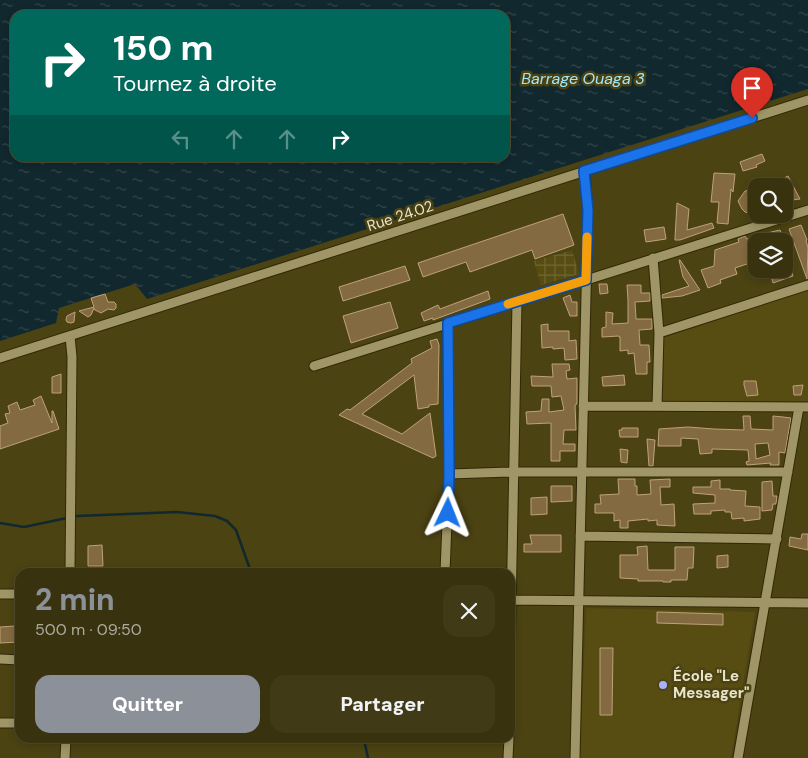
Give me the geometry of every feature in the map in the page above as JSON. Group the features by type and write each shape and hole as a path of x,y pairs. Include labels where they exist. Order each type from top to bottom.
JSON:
{"street":[{"name":"Rue 24.02","path":"0,358 808,100"},
{"path":"575,758 588,211 584,171"},
{"path":"314,366 808,210"},
{"path":"653,258 659,333 657,406"},
{"path":"659,333 808,285"},
{"path":"512,568 517,302"},
{"path":"445,568 449,474 448,323"},
{"path":"70,336 72,357 70,568"},
{"path":"583,406 804,407 788,472 738,758"},
{"path":"449,474 514,472 788,472"},
{"path":"580,536 776,539"},
{"path":"0,594 15,594"},
{"path":"515,600 808,603"},
{"path":"0,659 15,660"},
{"path":"0,723 15,723"},
{"path":"65,758 66,743"},
{"path":"508,758 509,743"}],"shaded area":[{"path":"572,250 579,274 541,285 534,261"},
{"path":"808,290 808,402 656,401 657,340"},
{"name":"École \"Le Messager\"","path":"586,608 755,612 731,758 580,758"}],"water":[{"name":"Barrage Ouaga 3","path":"0,0 808,0 808,89 147,299 135,284 59,308 56,323 0,341"}],"building":[{"path":"762,154 765,161 756,165 757,167 743,171 740,162"},
{"path":"714,173 735,174 733,192 731,189 728,224 717,223 719,202 711,202"},
{"path":"793,186 800,199 793,200"},
{"path":"745,191 748,191 748,213 742,209 738,201"},
{"path":"677,203 689,209 687,230 712,223 714,228 675,240"},
{"path":"563,214 574,245 535,259 532,250 470,272 466,262 423,277 418,263"},
{"path":"801,225 807,240 807,279 793,240 793,233 790,233 789,229"},
{"path":"664,227 666,239 646,242 644,230"},
{"path":"780,230 781,233 767,233"},
{"path":"745,236 748,239 748,264 735,268 737,274 720,280 721,283 708,288 701,270 714,266 715,250 739,242 738,239"},
{"path":"679,260 700,290 682,296 662,298 662,295 689,286 683,277"},
{"path":"405,266 410,280 343,301 339,287"},
{"path":"772,278 787,278 773,283"},
{"path":"599,284 607,284 608,293 600,294"},
{"path":"627,285 641,285 641,293 650,293 650,301 635,302 636,319 652,319 652,329 639,330 640,345 649,345 650,362 647,362 647,374 636,374 634,353 628,354 628,350 620,351 619,336 602,337 602,328 606,327 606,312 613,313 612,324 628,323"},
{"path":"488,291 490,299 433,320 433,318 424,321 421,313 438,305 440,309"},
{"path":"105,294 108,302 116,304 114,310 108,309 101,313 94,308 88,317 79,311 94,307 91,298"},
{"path":"570,295 572,302 577,302 577,316 570,316 563,298"},
{"path":"390,302 398,328 351,343 343,316"},
{"path":"75,312 74,322 67,322 67,316"},
{"path":"548,324 548,331 569,331 569,341 576,340 577,359 565,360 564,348 542,348 541,325"},
{"path":"437,339 439,345 438,404 418,409 414,375 362,414 402,434 430,413 436,456 433,458 339,415 347,409 350,410 412,363 411,359 432,348 430,341"},
{"path":"552,364 569,364 570,370 566,371 567,379 577,378 576,430 564,430 563,444 575,444 575,451 560,451 560,461 551,461 551,423 527,424 526,412 541,411 542,399 549,399 549,412 564,410 561,396 552,397 551,386 532,386 531,376 553,377"},
{"path":"61,374 61,393 52,393 52,377"},
{"path":"624,375 625,385 603,386 602,377"},
{"path":"744,381 756,381 758,395 747,396"},
{"path":"803,385 801,395 794,395 793,386"},
{"path":"41,396 52,423 53,411 59,429 0,449 0,426 8,423 5,414 10,413 8,406 17,402 20,410 35,405 33,400"},
{"path":"743,416 750,416 751,429 773,430 773,416 791,418 785,453 779,452 779,465 770,465 771,463 747,465 746,462 749,461 748,450 712,449 712,453 700,454 698,439 681,438 681,446 658,446 659,429 688,427 744,430","holes":["768,443 770,455 756,459 755,444"]},
{"path":"622,428 638,428 638,437 620,437 619,430 622,430"},
{"path":"647,439 655,440 653,466 649,466"},
{"path":"620,449 628,450 627,463 621,462"},
{"path":"618,479 635,479 637,495 651,494 650,480 670,479 670,487 660,487 661,505 674,504 675,526 657,525 657,520 648,521 648,519 628,521 628,528 620,528 620,520 614,521 614,513 595,513 595,504 601,504 600,495 619,494"},
{"path":"720,480 720,489 746,491 745,506 760,507 760,519 744,521 744,518 732,519 731,512 725,512 725,510 711,511 711,514 694,514 693,504 715,503 715,495 693,493 693,487 711,487 711,481"},
{"path":"772,481 773,496 777,496 776,504 773,504 772,510 762,511 762,482"},
{"path":"551,486 572,486 572,501 551,502"},
{"path":"547,497 547,514 531,515 531,498"},
{"path":"802,534 808,534 808,550 789,546 790,537 801,539"},
{"path":"530,535 561,535 561,552 524,552 524,544 532,544"},
{"path":"102,545 103,566 88,566 88,546"},
{"path":"647,546 648,570 675,570 675,547 694,547 693,568 688,568 687,580 663,582 620,578 620,555 638,555 637,547"},
{"path":"728,555 728,567 717,568 717,556"},
{"path":"657,612 723,614 723,625 657,623"},
{"path":"15,626 15,642 0,643 0,627"},
{"path":"600,648 613,648 612,715 600,715"}],"waterway":[{"path":"73,517 177,512 215,516 227,521 236,530 250,568"},
{"path":"0,523 24,527 67,518"},
{"path":"364,743 368,758"}],"slow traffic":[{"path":"508,304 586,280 587,237"}],"place":[{"name":"École \"Le Messager\"","path":"663,685"}],"route":[{"path":"448,513 448,323 586,280 588,211 584,171 752,118"}]}
